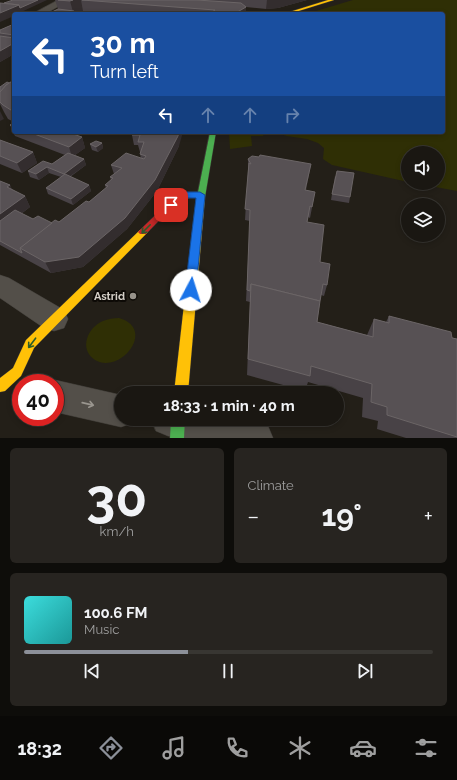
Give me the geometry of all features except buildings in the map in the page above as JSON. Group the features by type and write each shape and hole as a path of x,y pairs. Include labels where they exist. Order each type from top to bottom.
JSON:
{"street":[{"path":"41,12 64,0"},
{"path":"292,12 332,0"},
{"path":"210,10 236,12"},
{"path":"179,386 200,195 213,134"},
{"path":"18,374 30,344 54,319 171,205 186,195 200,195"},
{"path":"0,285 54,319"},
{"path":"64,398 114,409"},
{"path":"213,426 244,433 256,438"}],"shaded area":[{"path":"353,0 457,0 457,191 445,189 445,146 401,146 401,180 332,165 323,159 324,148 318,143 307,139 280,134 445,134 445,12 313,12"},
{"path":"229,134 264,134 263,136 251,136 252,146 230,149"},
{"path":"119,318 130,324 135,331 135,340 131,349 124,356 115,361 105,363 95,360 87,350 86,344 89,333 103,321"}],"traffic: fast":[{"path":"201,197 213,134"},
{"path":"177,438 178,426"}],"traffic: slow":[{"path":"292,12 332,0"},
{"path":"216,10 238,12"},
{"path":"182,386 201,197"},
{"path":"0,386 17,372 30,344 143,232"}],"traffic: jam":[{"path":"143,232 171,205 186,195 200,195"}],"place":[{"name":"Astrid","path":"133,296"}],"route":[{"path":"171,205 186,195 200,195 191,290"}]}
